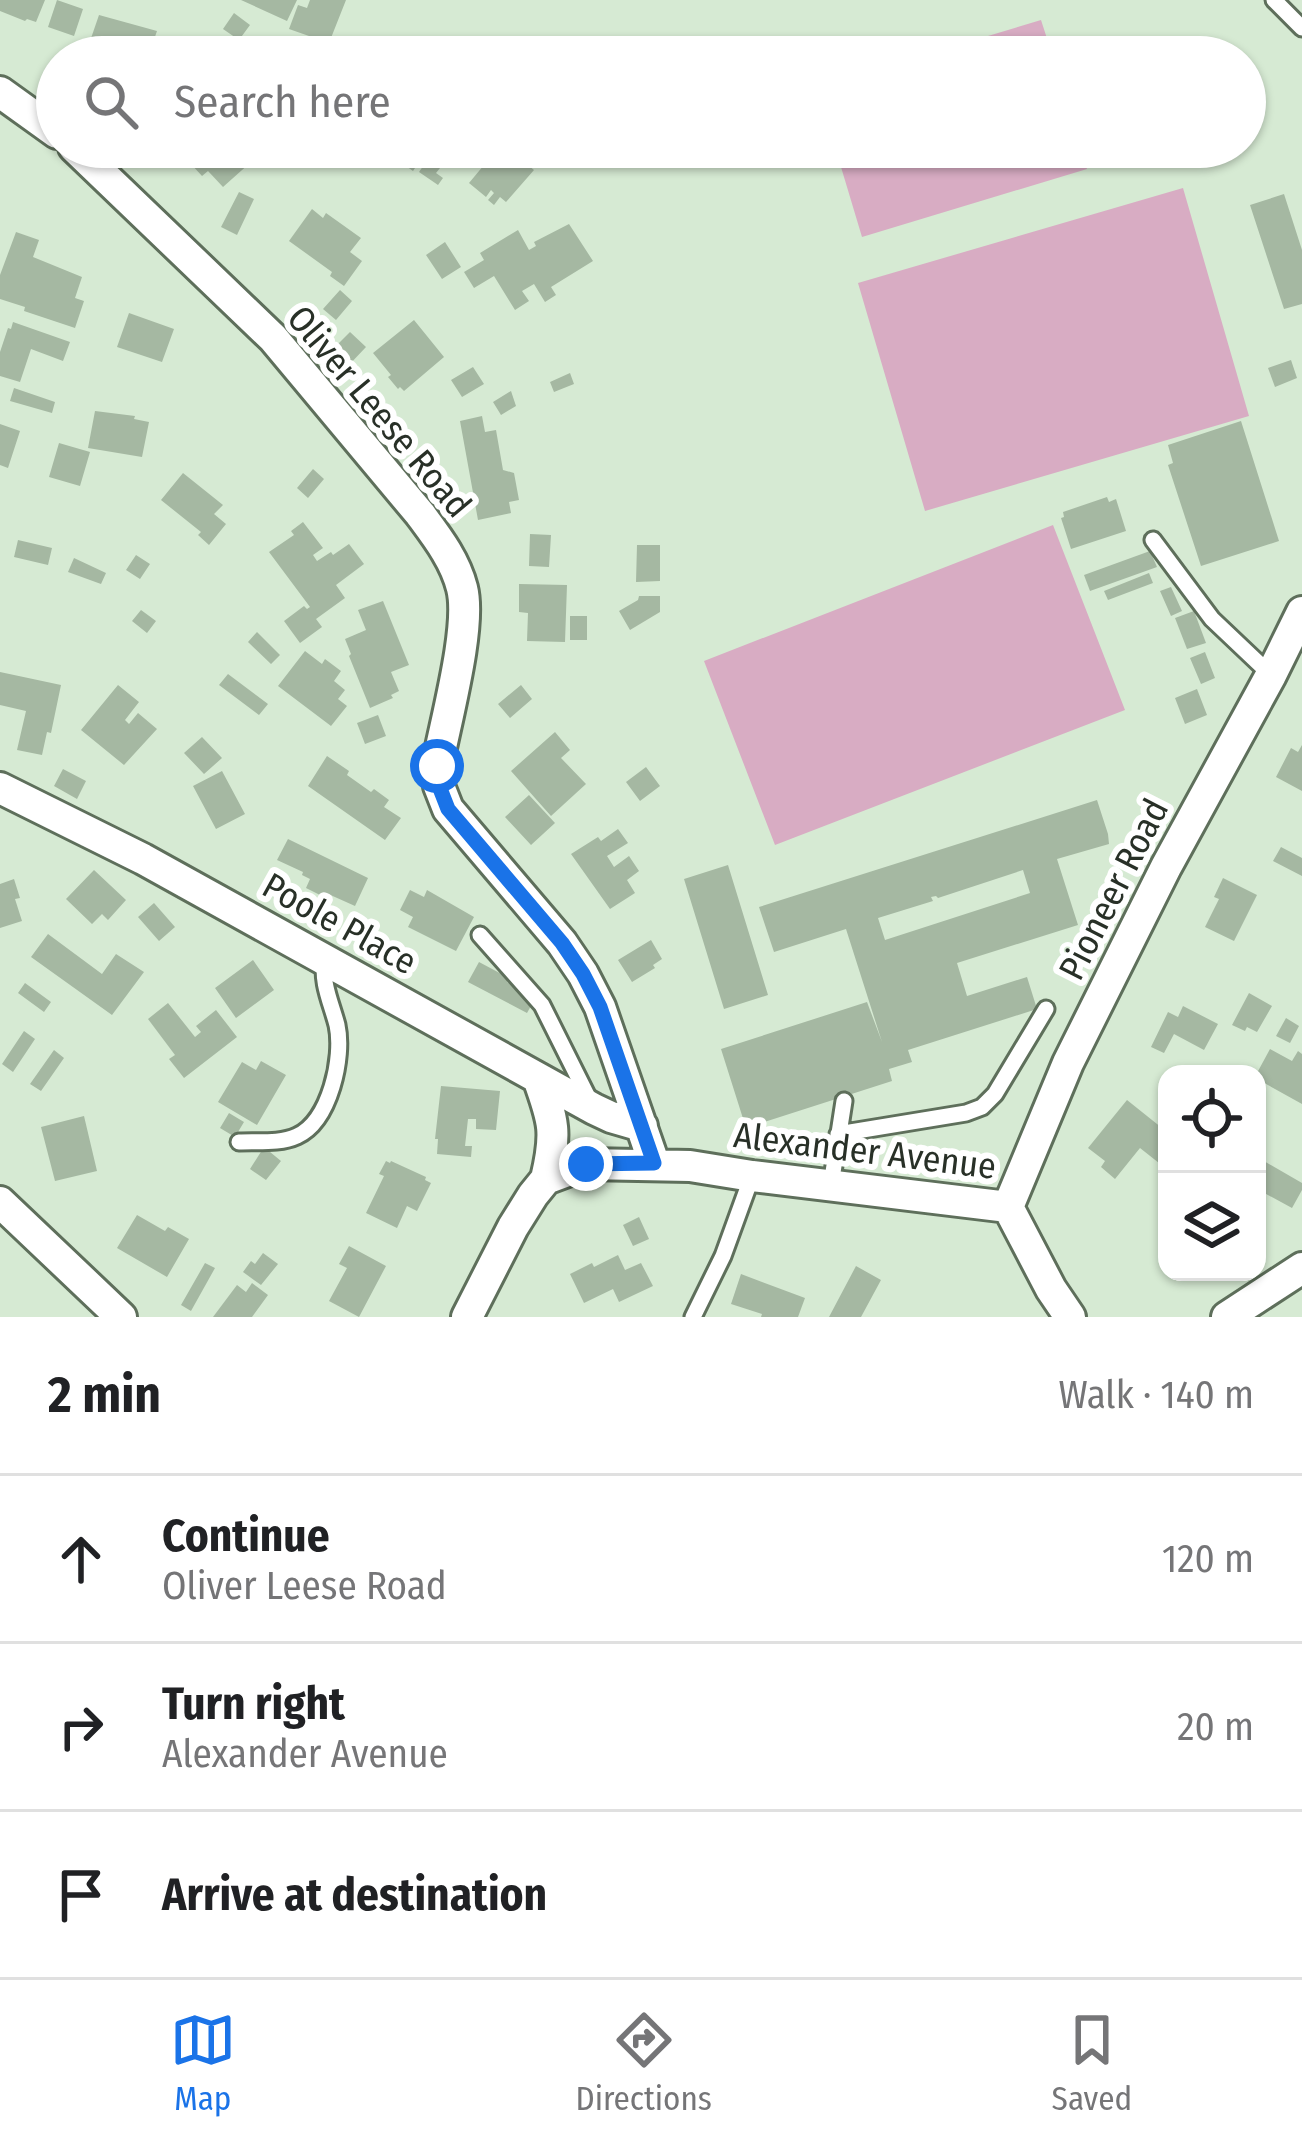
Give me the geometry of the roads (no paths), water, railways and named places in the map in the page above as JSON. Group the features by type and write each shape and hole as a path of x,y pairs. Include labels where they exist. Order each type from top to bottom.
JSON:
{"street":[{"path":"0,92 36,118"},
{"name":"Oliver Leese Road","path":"96,168 273,338 441,542 464,594 464,625 437,766 439,786 448,809 470,838 562,943 583,974 600,1007 654,1163"},
{"name":"Pioneer Road","path":"1008,1207 1068,1063 1302,612"},
{"name":"Poole Place","path":"0,788 143,859 594,1109 642,1126"},
{"path":"467,1317 513,1227 547,1179 553,1120 538,1078"},
{"name":"Alexander Avenue","path":"547,1179 586,1164 654,1163 1008,1207 1070,1317"},
{"path":"0,1202 122,1317"},
{"path":"1227,1317 1302,1268"}],"lane":[{"path":"1274,0 1302,28"},
{"path":"1153,540 1212,619 1271,675"},
{"path":"480,935 542,1004 594,1109"},
{"path":"239,1142 297,1136 320,1112 337,1077 338,1028 324,985 325,959"},
{"path":"838,1134 982,1107 995,1094 1046,1009"},
{"path":"831,1185 844,1101"},
{"path":"693,1317 723,1256 752,1177"}]}
